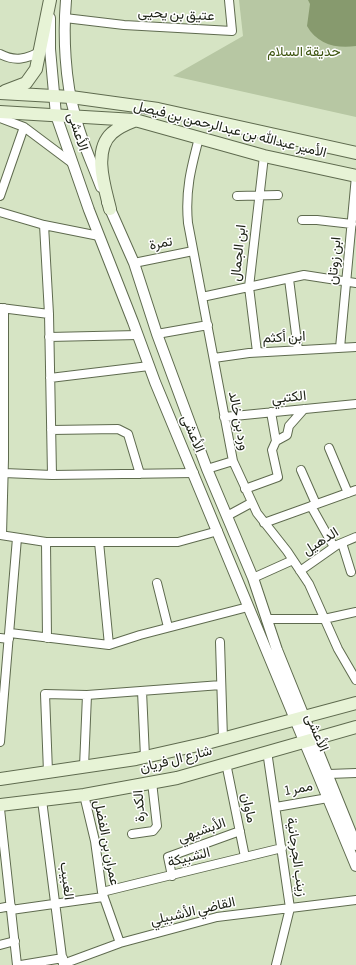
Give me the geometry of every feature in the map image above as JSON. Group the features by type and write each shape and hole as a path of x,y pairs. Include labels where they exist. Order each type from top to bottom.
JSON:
{"main road":[{"path":"0,92 26,83 32,77 41,51 51,0"},
{"name":"الأمير عبدالله بن عبدالرحمن بن فيصل","path":"0,92 71,97 158,109 356,153"},
{"name":"الأمير عبدالله بن عبدالرحمن بن فيصل","path":"0,112 74,115 135,120 264,156 356,176"},
{"path":"110,209 102,176 101,164 104,147 110,134 135,120"},
{"name":"شارع ال فريان","path":"0,779 145,757 223,739 356,703"},
{"name":"شارع ال فريان","path":"0,805 84,795 177,778 267,751 356,727"}],"street":[{"name":"الأعشى","path":"51,0 50,41 56,115 72,163 149,366 248,607 300,718 309,740 328,798 356,866"},
{"name":"الأعشى","path":"66,0 65,18 71,97 74,115 110,209 134,263 157,334 207,470 253,578 300,718"},
{"name":"عتيق بن يحيى","path":"65,18 124,25 232,31 229,0"},
{"path":"0,54 15,60 31,57 41,51 50,41"},
{"path":"0,118 24,128 72,163"},
{"path":"0,196 24,128"},
{"name":"ورد بن خالد","path":"199,138 188,176 186,202 193,251 233,461 245,489 264,523 293,560 309,584 338,649 356,680"},
{"name":"ابن الجمال","path":"257,352 248,287 264,156"},
{"name":"ابن زوتان","path":"340,348 356,176"},
{"path":"237,196 278,195"},
{"path":"0,212 44,225 99,236"},
{"path":"302,220 352,224"},
{"path":"44,225 49,314 52,475"},
{"name":"تمرة","path":"134,263 193,251"},
{"path":"202,297 304,276 356,282"},
{"path":"289,279 298,350"},
{"path":"49,314 2,308 2,418 4,473 1,535 46,542 178,542 218,531"},
{"path":"157,334 208,325"},
{"path":"49,337 138,335"},
{"name":"ابن أكثم","path":"214,358 257,352 356,347"},
{"path":"50,378 149,366"},
{"name":"الكتبي","path":"224,417 356,404"},
{"path":"276,441 287,435 289,426 304,409"},
{"path":"245,489 278,477 272,450 276,441 271,412"},
{"path":"51,430 118,429 124,431 128,434 140,474"},
{"path":"264,523 353,493 329,448"},
{"path":"207,470 233,461"},
{"path":"302,470 314,505 334,547"},
{"path":"4,473 52,475 194,473"},
{"path":"227,516 252,503"},
{"name":"الدهيل","path":"300,571 334,547 356,537"},
{"path":"0,742 17,538"},
{"path":"46,542 47,638"},
{"path":"99,542 109,645"},
{"path":"342,543 351,572"},
{"path":"253,578 293,560"},
{"path":"157,582 168,628"},
{"path":"0,638 9,636 47,638 109,645 248,607"},
{"path":"266,619 324,619 356,612"},
{"path":"220,642 223,739"},
{"path":"48,772 45,694 87,695 222,685"},
{"path":"142,691 145,757"},
{"path":"84,767 87,695"},
{"name":"الأعشى","path":"309,740 329,774 356,845"},
{"name":"زينب الجرجانية","path":"267,751 290,908 276,965"},
{"name":"ماوان","path":"226,764 245,857"},
{"path":"329,774 356,773"},
{"name":"الكدرة","path":"132,834 153,831 156,826 152,782"},
{"name":"عمران بن الفضل","path":"84,795 95,841 102,895 120,943"},
{"name":"ممر 1","path":"276,807 328,798"},
{"name":"الغبيب","path":"42,800 63,962"},
{"path":"0,809 3,859 11,908 17,965"},
{"name":"الأبشيهي","path":"172,876 168,856 240,831"},
{"name":"الشبيكة","path":"102,895 282,848"},
{"name":"عمران بن الفضل","path":"0,908 56,905 102,895"},
{"name":"القاضي الأشبيلي","path":"21,965 63,962 120,943 217,917 356,900"},
{"path":"0,945 15,941"}],"green space":[{"name":"حديقة السلام","path":"239,0 356,0 356,117 173,76 243,36"}],"shaded area":[{"path":"308,0 356,0 356,46 334,46 316,37 307,26 310,4"}]}
